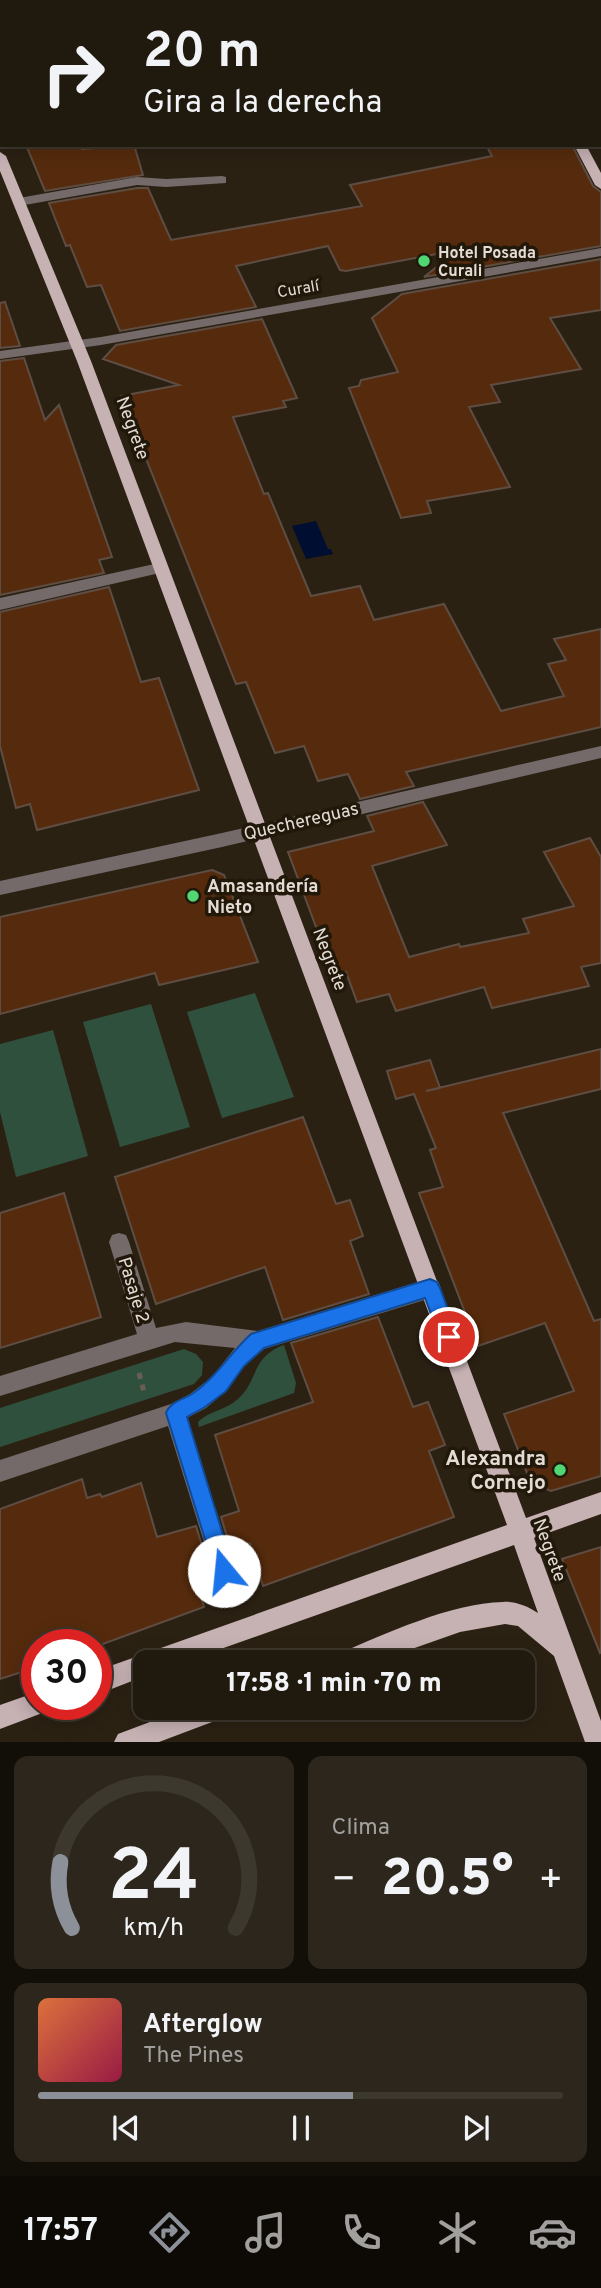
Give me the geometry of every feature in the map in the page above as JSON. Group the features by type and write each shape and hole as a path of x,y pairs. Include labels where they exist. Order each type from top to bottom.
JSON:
{"main road":[{"path":"581,147 601,184"},
{"name":"Negrete","path":"0,156 76,344 597,1742"},
{"path":"186,1650 601,1503"},
{"path":"380,1650 472,1617 499,1613 519,1615 542,1630 564,1655"},
{"path":"112,1677 133,1669"},
{"path":"0,1717 21,1710"},
{"path":"125,1742 186,1720"}],"street":[{"path":"19,202 137,181 166,183 222,180"},
{"name":"Curalí","path":"0,355 601,252"},
{"path":"0,604 159,568"},
{"name":"Quechereguas","path":"1,886 601,752"},
{"name":"Pasaje 2","path":"119,1242 140,1341"},
{"path":"0,1386 175,1332 201,1330 229,1338 258,1341 430,1288"},
{"path":"0,1471 176,1413 198,1401 219,1384 237,1359 258,1341"},
{"path":"176,1413 232,1597"}],"path":[{"path":"140,1341 152,1421"}],"green space":[{"path":"255,993 294,1097 222,1118 187,1012"},
{"path":"151,1004 190,1127 120,1147 83,1022"},
{"path":"53,1030 88,1156 16,1177 0,1112 0,1044"},
{"path":"284,1345 296,1383 294,1393 199,1427 198,1422 202,1418 238,1399 245,1392 260,1362 273,1350"},
{"path":"184,1349 196,1354 203,1362 202,1375 194,1384 0,1447 0,1408"}],"water":[{"path":"316,521 328,549 331,549 333,554 306,559 292,526"}],"building":[{"path":"27,147 135,147 143,175 45,191"},
{"path":"487,147 573,147 593,186 601,192 601,246 424,277 458,250 346,271 340,270 328,246 236,266 256,307 120,331 101,285 87,287 70,245 66,246 49,203 148,188 171,240 362,206 350,185 492,156"},
{"path":"601,259 601,310 550,318 581,369 491,385 500,402 469,407 510,487 427,501 431,513 401,518 349,388 359,386 361,380 398,372 372,318 402,294"},
{"path":"5,302 20,346 0,348 0,303"},
{"path":"262,319 297,398 283,401 286,407 233,417 264,494 268,493 311,596 360,586 374,620 444,604 501,711 564,696 548,664 566,660 554,639 601,629 601,727 406,772 414,786 360,799 348,774 318,781 304,746 275,753 246,682 236,684 121,396 179,385 103,359 116,345"},
{"path":"24,358 45,420 59,405 112,557 99,560 104,573 0,595 0,361"},
{"path":"109,587 141,682 159,678 199,790 37,830 30,804 16,808 0,746 0,612"},
{"path":"423,802 447,845 372,866 409,957 459,944 460,947 529,933 523,919 574,906 544,852 590,838 601,857 601,963 581,967 589,986 492,1008 484,987 396,1011 389,994 357,1002 346,972 334,975 288,852 374,831 367,816"},
{"path":"212,870 224,875 258,962 159,985 155,973 0,1014 0,917"},
{"path":"601,1049 601,1089 503,1113 594,1321 601,1319 601,1476 551,1491 531,1483 504,1414 574,1391 545,1323 478,1346 419,1193 443,1187 430,1150 436,1148 414,1094 396,1099 387,1071 430,1060 440,1088"},
{"path":"303,1117 336,1204 350,1200 363,1236 350,1241 369,1294 283,1320 265,1267 156,1304 115,1177"},
{"path":"64,1193 101,1317 0,1348 0,1213"},
{"path":"378,1317 413,1407 428,1402 445,1445 429,1451 454,1517 263,1586 250,1543 231,1550 221,1517 239,1511 215,1435 313,1402 291,1343"},
{"path":"82,1479 87,1498 100,1494 102,1497 141,1483 157,1537 196,1526 206,1559 191,1564 204,1607 112,1641 112,1629 21,1629 21,1672 0,1679 0,1509"},
{"path":"601,1547 601,1652 600,1653 562,1559"}],"place":[{"name":"Hotel Posada Curali","path":"424,261"},
{"name":"Amasandería Nieto","path":"193,896"},
{"name":"Alexandra Cornejo","path":"560,1470"}],"route":[{"path":"224,1571 176,1413 198,1401 219,1384 237,1359 258,1341 430,1288 449,1337"}]}
